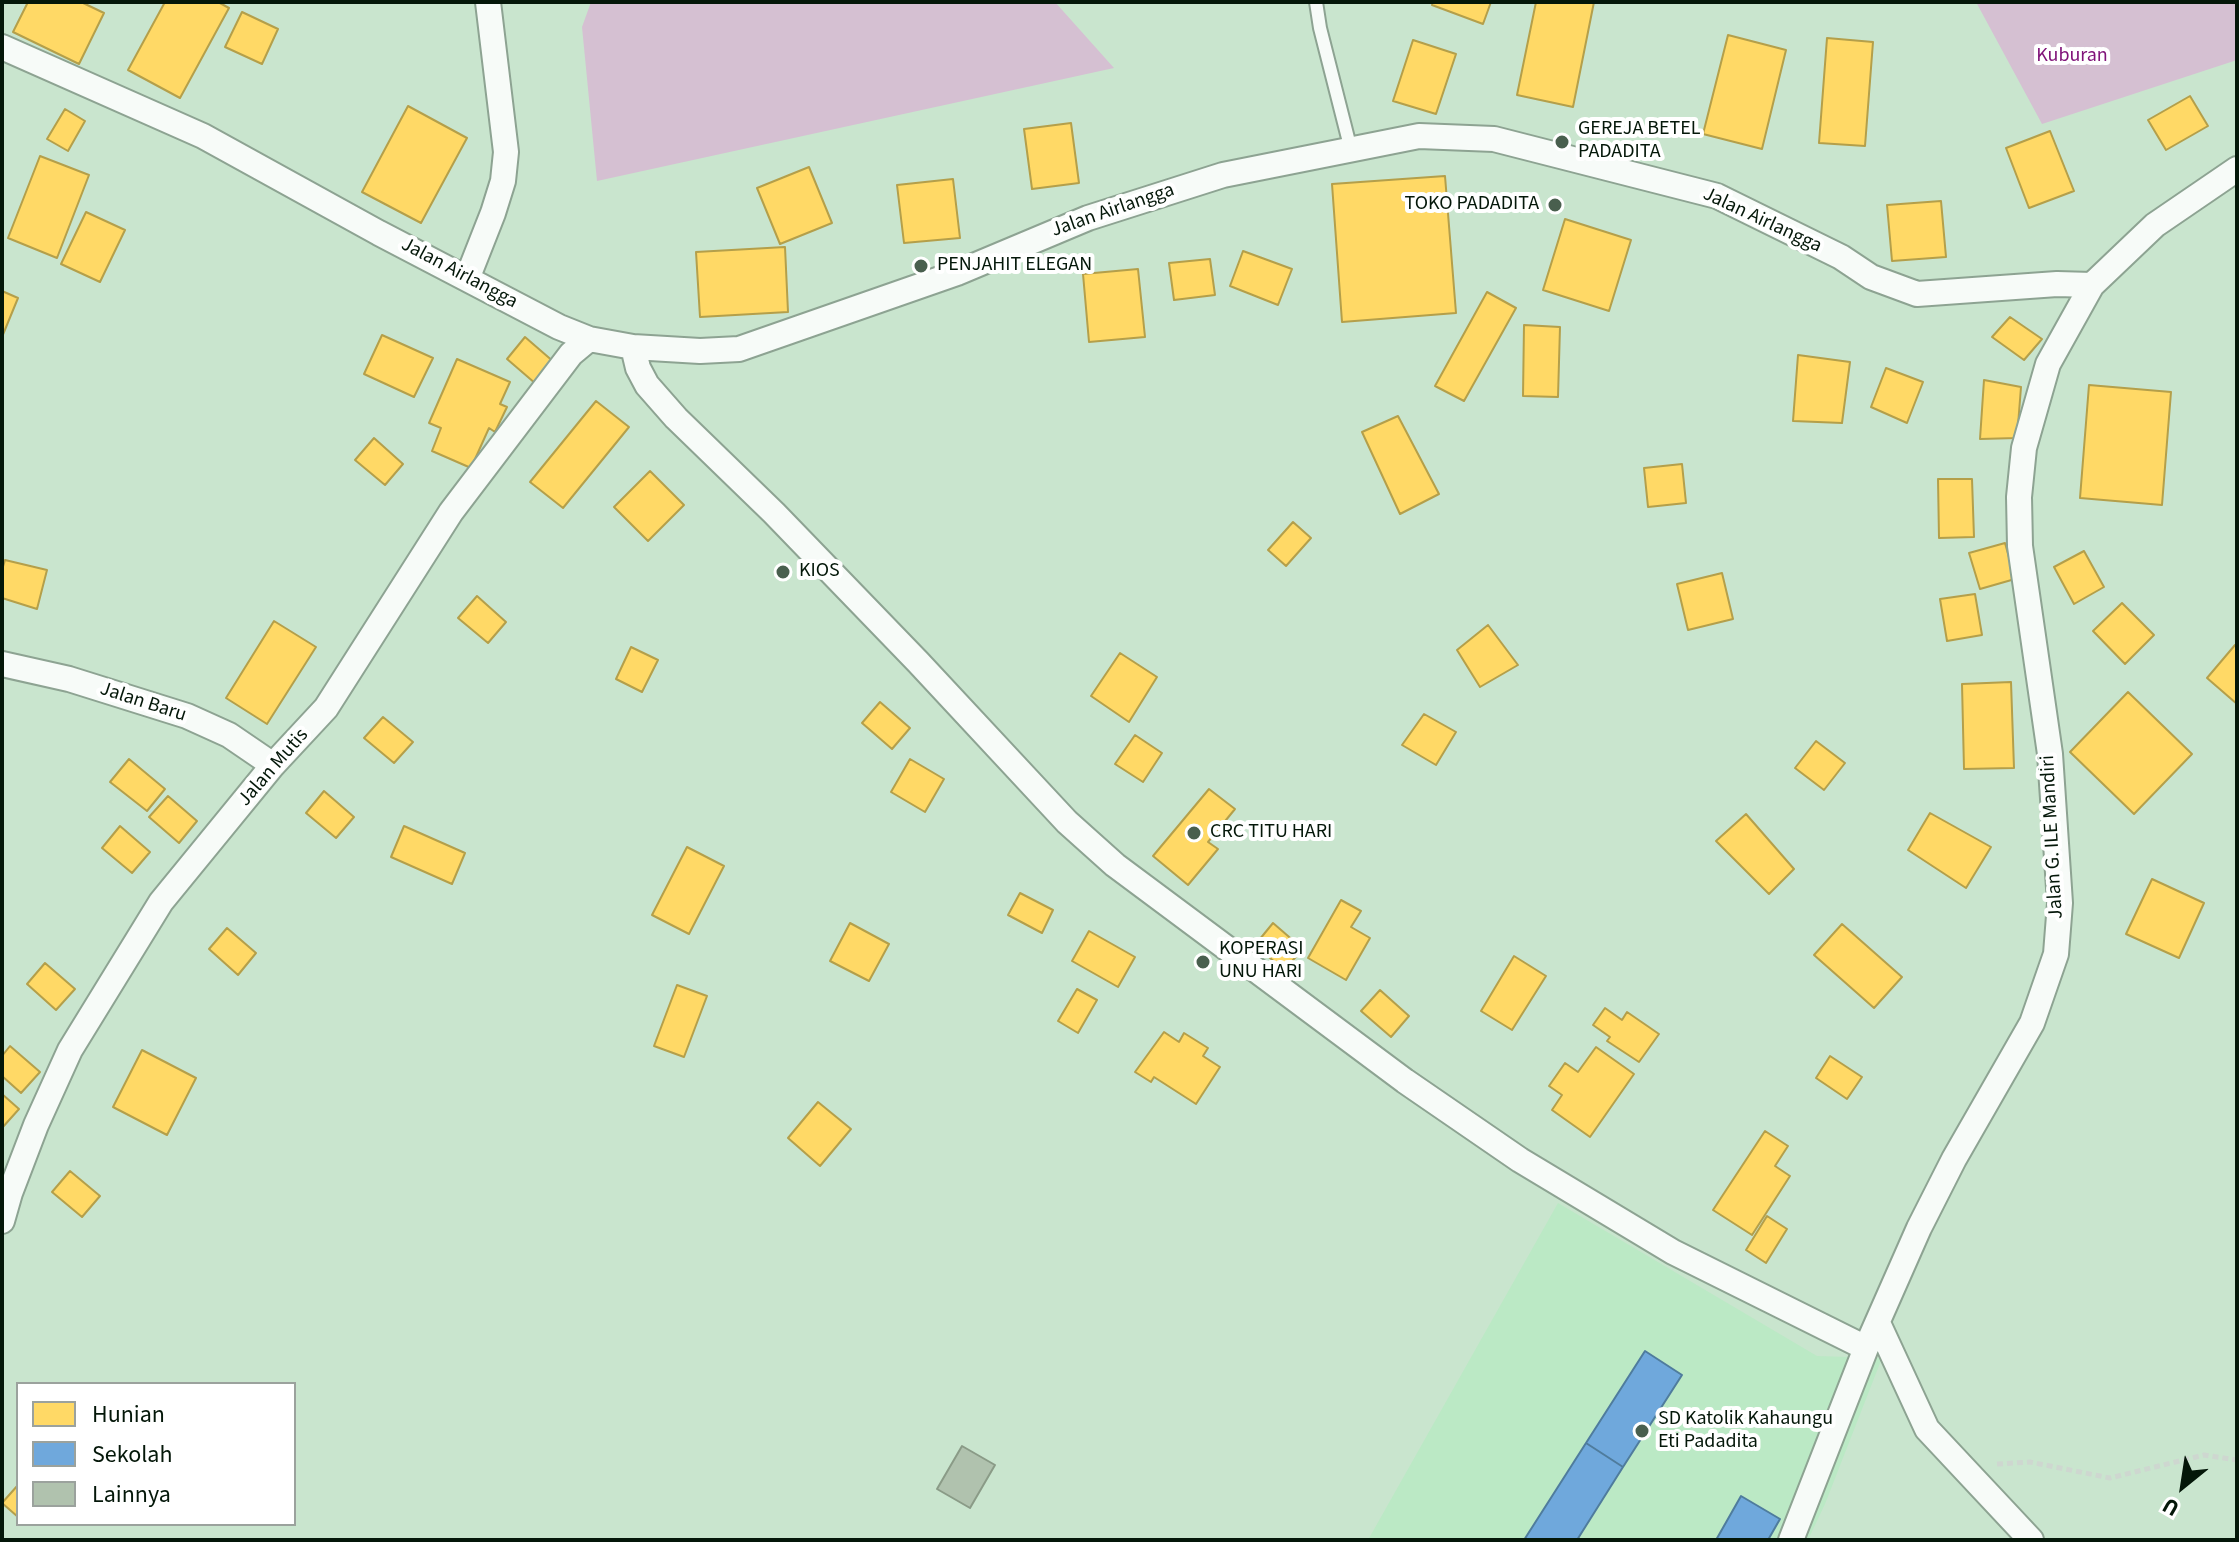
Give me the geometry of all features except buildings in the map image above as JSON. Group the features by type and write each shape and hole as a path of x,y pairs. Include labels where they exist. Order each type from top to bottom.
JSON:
{"street":[{"path":"467,279 503,181 506,152 488,2"},
{"name":"Jalan Airlangga","path":"2,47 203,136 559,327 589,339 633,347 700,351 739,349 957,273 1088,218 1186,186 1223,175 1419,136 1494,139 1717,196 1841,257 1871,277 1917,294 2057,284 2092,285"},
{"path":"2092,285 2155,225 2237,169"},
{"name":"Jalan G. ILE Mandiri","path":"1791,1540 1866,1348 1919,1228 1954,1159 2032,1023 2056,954 2060,903 2050,754 2020,546 2019,497 2024,448 2048,364 2092,285"},
{"name":"Jalan Mutis","path":"2,1221 36,1125 64,1063 161,902 273,765 297,743 326,708 451,512 571,354 589,339"},
{"path":"633,347 638,368 647,385 676,418 774,513 1067,822 1115,865 1405,1081 1520,1160 1673,1252 1866,1348"},
{"name":"Jalan Baru","path":"2,664 69,679 187,716 229,735 273,765"},
{"path":"1878,1323 1927,1429 2031,1540"}],"lane":[{"path":"1316,2 1351,150"}],"path":[{"path":"1987,1461 1999,1465 2030,1462 2110,1478 2204,1455 2237,1460"}],"shaded area":[{"name":"SD Katolik Kahaungu Eti Padadita","path":"1558,1203 1817,1356 1882,1358 1808,1540 1368,1540"}],"green space":[{"path":"591,2 1055,2 1114,68 597,181 582,27"},
{"name":"Kuburan","path":"1976,2 2237,2 2237,60 2042,124"}],"place":[{"name":"GEREJA BETEL PADADITA","path":"1562,142"},
{"name":"TOKO PADADITA","path":"1555,205"},
{"name":"PENJAHIT ELEGAN","path":"921,266"},
{"name":"KIOS","path":"783,572"},
{"name":"CRC TITU HARI","path":"1194,833"},
{"name":"KOPERASI UNU HARI","path":"1203,962"},
{"name":"SD Katolik Kahaungu Eti Padadita","path":"1642,1431"}]}
